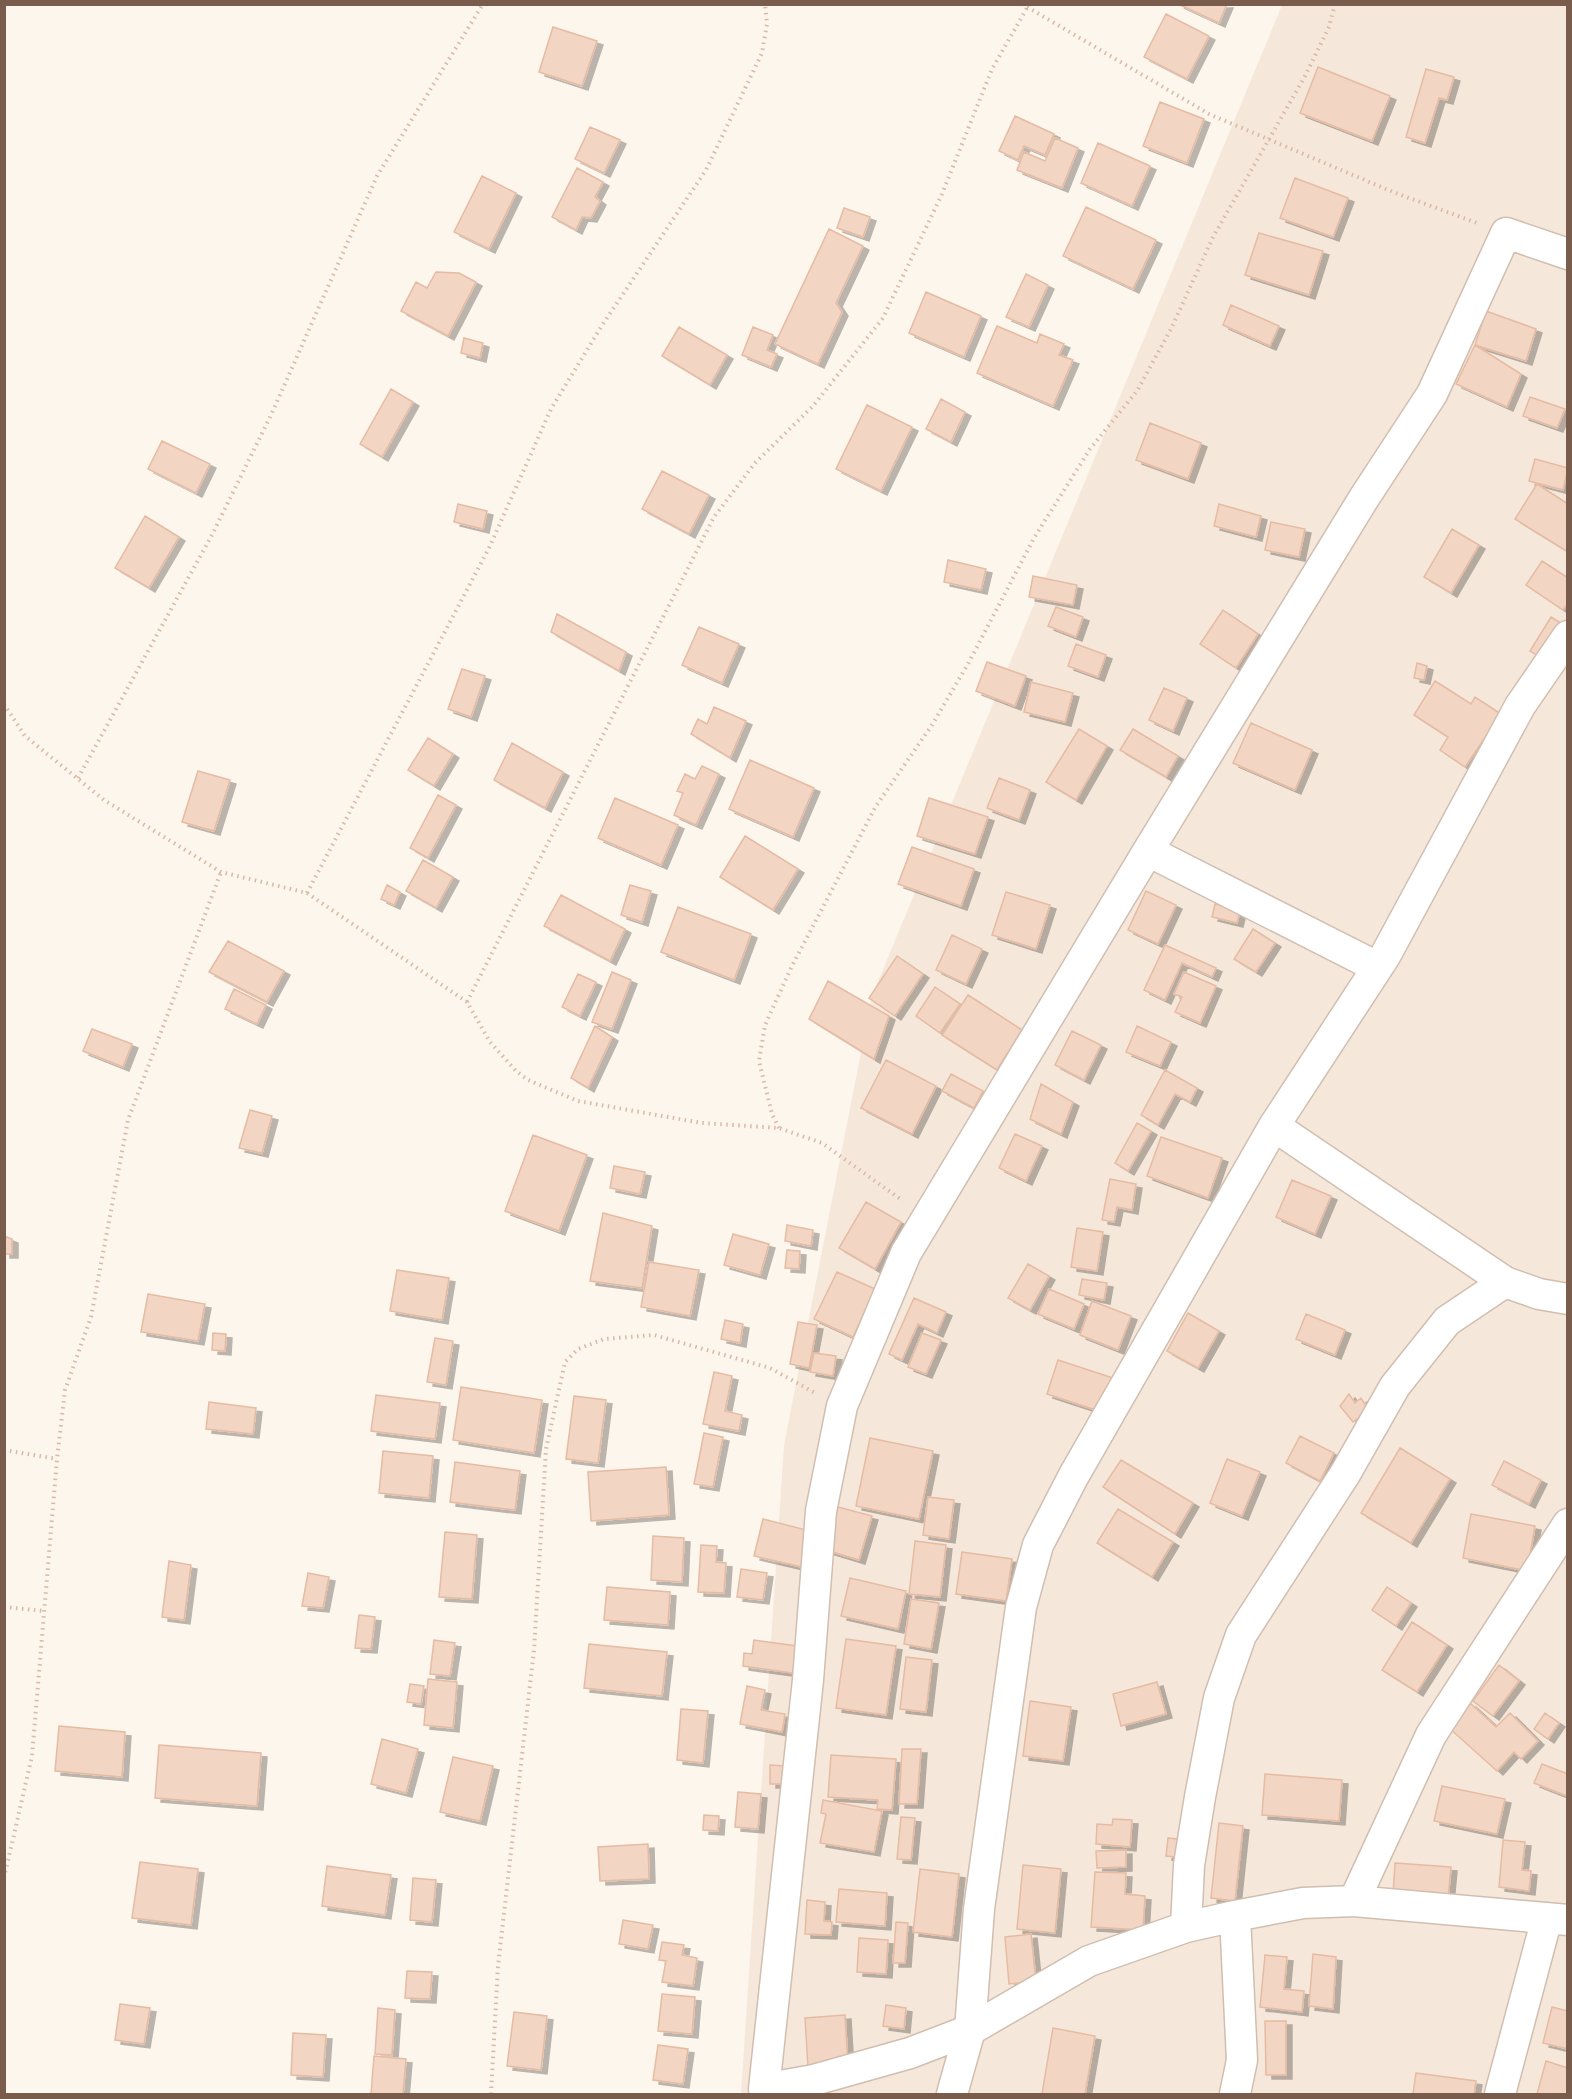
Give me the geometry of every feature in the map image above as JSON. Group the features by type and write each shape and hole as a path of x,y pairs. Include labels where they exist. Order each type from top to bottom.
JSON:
{"street":[{"path":"1500,2094 1557,1919 1354,1901 1303,1903 1186,1927 1089,1961 970,2030 910,2053 814,2080 764,2089 808,1680 821,1511 842,1406 906,1253 1364,498 1432,394 1506,233 1568,254"},
{"path":"952,2094 970,2030 980,1909 1021,1607 1038,1545 1073,1477 1274,1126 1377,967 1421,893 1521,706 1568,636"},
{"path":"1148,851 1377,967"},
{"path":"1274,1126 1505,1282 1539,1294 1568,1299"},
{"path":"1186,1927 1189,1865 1204,1775 1219,1698 1241,1635 1345,1474 1395,1386 1447,1322 1505,1282"},
{"path":"1354,1901 1431,1735 1568,1524"},
{"path":"1234,2094 1242,2060 1235,1916"}],"path":[{"path":"78,778 212,535 272,413 377,176 483,4"},
{"path":"306,893 489,548 551,409 601,327 706,170 762,53 767,24 765,4"},
{"path":"1022,4 1209,114 1433,208 1506,233"},
{"path":"779,1128 772,1114 759,1061 765,1025 792,966 876,806 932,725 968,664 1034,538 1090,449 1137,392 1171,329 1214,237 1271,140 1329,27 1335,4"},
{"path":"467,1002 714,517 754,463 813,406 883,318 942,194 992,69 1027,8"},
{"path":"4,704 25,736 104,800 221,872 306,893 467,1002 489,1042 516,1071 553,1092 578,1101 702,1123 779,1128 822,1143 863,1175 928,1217"},
{"path":"4,1878 32,1756 65,1390 91,1317 128,1120 221,872"},
{"path":"491,2094 498,1965 534,1650 546,1449 565,1362 578,1349 604,1339 654,1335 770,1368 842,1406"},
{"path":"4,1450 57,1460"},
{"path":"4,1607 44,1611"}],"shaded area":[{"path":"1282,5 1567,5 1567,2094 741,2094 784,1445 872,996"}],"building":[{"path":"1178,4 1227,4 1219,23"},
{"path":"1166,14 1209,36 1187,79 1144,57"},
{"path":"553,27 597,41 582,86 539,72"},
{"path":"1318,67 1390,96 1372,141 1300,113"},
{"path":"1426,69 1454,77 1447,100 1439,98 1425,143 1406,137"},
{"path":"1160,102 1204,119 1187,163 1143,146"},
{"path":"1015,116 1054,134 1045,155 1024,146 1018,160 999,151"},
{"path":"590,127 620,140 604,173 575,159"},
{"path":"1055,138 1078,148 1062,188 1017,170 1024,152 1045,161"},
{"path":"1098,143 1150,166 1132,206 1081,183"},
{"path":"577,168 603,182 595,197 600,201 591,218 582,217 576,230 552,217"},
{"path":"482,176 516,193 489,249 454,232"},
{"path":"1295,178 1348,198 1333,237 1280,218"},
{"path":"1086,207 1156,240 1133,289 1063,256"},
{"path":"844,208 870,217 863,237 837,228"},
{"path":"829,229 863,246 836,303 842,312 818,364 775,344"},
{"path":"1259,233 1323,251 1309,295 1245,275"},
{"path":"436,272 459,273 476,282 448,336 401,311 416,282 427,288"},
{"path":"1026,274 1048,285 1029,327 1006,317"},
{"path":"926,292 981,316 964,357 909,333"},
{"path":"1231,305 1279,326 1270,346 1223,325"},
{"path":"1486,311 1536,329 1526,361 1475,345"},
{"path":"997,326 1037,343 1040,334 1064,344 1059,355 1073,360 1053,406 977,373"},
{"path":"679,327 727,355 710,385 662,356"},
{"path":"753,327 773,335 767,350 777,354 771,367 742,355"},
{"path":"464,338 483,343 480,358 461,353"},
{"path":"1475,345 1521,374 1507,407 1456,384"},
{"path":"391,389 413,402 382,457 360,444"},
{"path":"1530,397 1565,409 1557,428 1523,416"},
{"path":"941,399 965,412 951,442 926,429"},
{"path":"867,405 912,427 881,491 836,469"},
{"path":"1150,423 1201,443 1188,479 1136,460"},
{"path":"162,441 210,464 196,493 148,469"},
{"path":"1535,459 1568,468 1563,490 1529,481"},
{"path":"662,471 709,495 689,534 642,509"},
{"path":"1537,484 1568,504 1568,552 1515,519"},
{"path":"458,504 487,511 483,529 454,522"},
{"path":"1219,504 1261,516 1256,537 1214,526"},
{"path":"145,516 179,537 149,588 115,568"},
{"path":"1271,522 1305,529 1299,557 1265,550"},
{"path":"1452,529 1479,545 1451,593 1424,577"},
{"path":"948,560 986,569 981,590 944,582"},
{"path":"1542,561 1568,578 1568,603 1563,610 1526,585"},
{"path":"1033,576 1077,585 1073,605 1029,597"},
{"path":"1056,607 1083,617 1076,637 1048,626"},
{"path":"1223,610 1258,634 1236,668 1200,644"},
{"path":"557,614 626,652 619,671 551,632"},
{"path":"1551,617 1564,625 1543,659 1530,651"},
{"path":"699,627 739,644 722,683 682,665"},
{"path":"1076,644 1106,655 1098,677 1068,666"},
{"path":"987,662 1026,676 1015,706 976,691"},
{"path":"1417,663 1427,666 1424,680 1414,678"},
{"path":"462,669 485,676 471,717 448,709"},
{"path":"1435,681 1471,704 1475,697 1501,714 1465,767 1440,750 1448,737 1414,715"},
{"path":"1031,682 1073,693 1065,722 1024,712"},
{"path":"1164,688 1187,698 1173,731 1149,720"},
{"path":"714,707 746,721 730,758 691,734 698,719 707,724"},
{"path":"1251,723 1312,750 1295,790 1233,763"},
{"path":"1079,729 1107,746 1076,800 1046,782"},
{"path":"1133,729 1178,756 1166,777 1120,750"},
{"path":"428,738 453,754 434,786 408,770"},
{"path":"512,743 563,772 545,808 494,780"},
{"path":"750,760 814,788 793,837 729,809"},
{"path":"702,766 719,774 696,825 674,815 683,793 677,791 685,774 695,779"},
{"path":"198,771 230,780 214,831 182,822"},
{"path":"999,778 1030,790 1019,820 987,808"},
{"path":"438,795 456,805 428,858 410,848"},
{"path":"615,798 678,825 661,865 598,838"},
{"path":"929,798 988,817 975,854 917,836"},
{"path":"745,836 798,869 773,910 720,877"},
{"path":"912,847 974,869 961,906 898,884"},
{"path":"423,860 453,877 436,908 406,891"},
{"path":"387,885 400,892 394,905 381,899"},
{"path":"630,885 651,891 642,922 621,915"},
{"path":"1146,891 1176,905 1158,944 1128,930"},
{"path":"1006,892 1050,905 1036,949 992,935"},
{"path":"561,895 625,929 610,961 544,926"},
{"path":"1215,904 1240,910 1237,923 1212,917"},
{"path":"678,907 751,934 734,980 661,952"},
{"path":"1253,929 1275,943 1256,972 1234,959"},
{"path":"952,935 982,949 966,984 936,970"},
{"path":"228,941 284,971 267,1002 209,972"},
{"path":"1165,945 1216,968 1212,977 1182,963 1165,1000 1144,990"},
{"path":"897,956 923,974 895,1016 869,998"},
{"path":"612,972 631,980 612,1029 592,1022"},
{"path":"1184,972 1216,986 1200,1023 1175,1012 1182,997 1174,994"},
{"path":"578,974 596,982 580,1016 562,1007"},
{"path":"828,981 889,1016 874,1059 809,1019"},
{"path":"935,987 960,1004 940,1033 916,1016"},
{"path":"234,989 266,1005 257,1024 225,1009"},
{"path":"968,995 1022,1030 997,1070 942,1035"},
{"path":"595,1026 612,1037 588,1088 571,1078"},
{"path":"1137,1026 1171,1042 1160,1066 1126,1052"},
{"path":"92,1029 132,1044 123,1067 83,1051"},
{"path":"1072,1031 1101,1045 1084,1080 1055,1065"},
{"path":"886,1060 936,1086 912,1134 861,1108"},
{"path":"1165,1070 1197,1088 1190,1102 1175,1094 1158,1125 1141,1115"},
{"path":"951,1074 983,1091 974,1108 942,1091"},
{"path":"1041,1084 1073,1102 1061,1134 1030,1119"},
{"path":"250,1110 272,1116 262,1153 239,1148"},
{"path":"1137,1123 1151,1131 1128,1171 1115,1163"},
{"path":"1015,1134 1042,1146 1026,1181 999,1168"},
{"path":"533,1135 587,1155 559,1231 505,1211"},
{"path":"1161,1137 1222,1158 1208,1198 1147,1176"},
{"path":"614,1166 645,1172 640,1194 610,1188"},
{"path":"1110,1179 1136,1184 1132,1210 1117,1207 1114,1222 1102,1220"},
{"path":"1292,1180 1331,1196 1315,1234 1276,1217"},
{"path":"866,1202 901,1222 875,1269 839,1248"},
{"path":"603,1213 652,1226 642,1288 590,1281"},
{"path":"787,1225 813,1230 811,1246 785,1241"},
{"path":"1077,1228 1103,1232 1097,1271 1071,1267"},
{"path":"733,1234 769,1244 760,1275 724,1265"},
{"path":"4,1236 12,1239 12,1254 4,1254"},
{"path":"787,1250 800,1251 799,1269 785,1268"},
{"path":"649,1262 699,1270 690,1316 641,1307"},
{"path":"1028,1264 1049,1276 1030,1310 1008,1298"},
{"path":"397,1270 449,1278 442,1320 390,1311"},
{"path":"837,1272 875,1289 853,1337 814,1319"},
{"path":"1082,1279 1107,1283 1104,1300 1079,1295"},
{"path":"1049,1289 1084,1304 1074,1329 1038,1314"},
{"path":"148,1294 205,1304 198,1341 141,1332"},
{"path":"914,1298 946,1312 937,1333 918,1324 902,1360 889,1354"},
{"path":"1092,1301 1131,1316 1118,1350 1080,1335"},
{"path":"1188,1313 1219,1331 1198,1368 1167,1351"},
{"path":"1306,1314 1345,1330 1335,1355 1296,1339"},
{"path":"725,1320 743,1324 740,1343 721,1339"},
{"path":"798,1322 817,1325 809,1368 790,1364"},
{"path":"213,1333 226,1334 225,1351 212,1350"},
{"path":"922,1333 941,1340 926,1374 908,1367"},
{"path":"435,1338 453,1341 446,1385 427,1382"},
{"path":"814,1353 836,1356 833,1376 810,1372"},
{"path":"1058,1360 1113,1378 1102,1412 1047,1394"},
{"path":"714,1372 732,1376 725,1411 742,1415 739,1431 703,1424"},
{"path":"461,1387 542,1400 534,1453 453,1440"},
{"path":"1349,1394 1355,1403 1361,1398 1369,1410 1353,1422 1340,1406"},
{"path":"376,1395 440,1403 435,1439 371,1431"},
{"path":"574,1396 606,1400 598,1463 566,1459"},
{"path":"209,1402 256,1408 253,1434 206,1429"},
{"path":"704,1433 723,1437 713,1487 694,1484"},
{"path":"1300,1436 1334,1453 1320,1481 1286,1463"},
{"path":"870,1438 933,1451 919,1519 856,1506"},
{"path":"1400,1448 1450,1479 1411,1543 1361,1513"},
{"path":"383,1451 433,1456 429,1498 379,1493"},
{"path":"1227,1459 1260,1472 1242,1516 1210,1503"},
{"path":"1121,1460 1193,1503 1175,1534 1103,1487"},
{"path":"1504,1461 1541,1480 1529,1504 1492,1485"},
{"path":"455,1462 520,1471 515,1510 450,1502"},
{"path":"666,1467 669,1515 591,1521 588,1472"},
{"path":"928,1497 954,1500 949,1539 923,1535"},
{"path":"838,1507 872,1516 859,1560 826,1550"},
{"path":"1118,1509 1173,1542 1152,1577 1097,1543"},
{"path":"1471,1514 1535,1526 1527,1571 1463,1558"},
{"path":"763,1519 810,1531 802,1567 754,1556"},
{"path":"445,1532 477,1535 472,1599 439,1597"},
{"path":"653,1536 684,1538 682,1582 651,1580"},
{"path":"915,1541 946,1545 940,1597 909,1594"},
{"path":"701,1545 717,1546 716,1562 726,1563 724,1593 698,1592"},
{"path":"962,1552 1012,1559 1006,1601 956,1594"},
{"path":"169,1561 191,1565 184,1620 162,1617"},
{"path":"741,1569 767,1573 763,1600 737,1597"},
{"path":"308,1573 329,1577 323,1608 302,1606"},
{"path":"850,1578 906,1591 898,1629 841,1616"},
{"path":"607,1587 670,1592 668,1625 604,1620"},
{"path":"1387,1587 1411,1603 1396,1626 1372,1610"},
{"path":"911,1599 939,1603 931,1649 904,1644"},
{"path":"359,1615 375,1617 371,1649 355,1648"},
{"path":"1412,1622 1447,1645 1417,1692 1382,1670"},
{"path":"846,1639 896,1646 886,1715 836,1708"},
{"path":"434,1640 455,1643 450,1676 430,1674"},
{"path":"754,1640 797,1646 793,1673 743,1666 744,1653 752,1654"},
{"path":"589,1644 667,1652 662,1696 584,1688"},
{"path":"906,1657 932,1660 926,1712 900,1709"},
{"path":"1499,1665 1519,1681 1493,1716 1473,1701"},
{"path":"428,1679 457,1682 453,1728 424,1725"},
{"path":"1157,1682 1166,1714 1121,1726 1113,1694"},
{"path":"410,1684 424,1686 421,1704 407,1702"},
{"path":"747,1686 765,1690 761,1710 785,1714 782,1732 740,1724"},
{"path":"1030,1701 1071,1707 1063,1761 1023,1756"},
{"path":"1470,1703 1496,1727 1510,1713 1538,1741 1521,1759 1514,1752 1497,1771 1448,1727"},
{"path":"681,1709 708,1711 703,1763 677,1760"},
{"path":"1545,1713 1559,1723 1548,1739 1534,1729"},
{"path":"59,1726 125,1732 122,1777 55,1771"},
{"path":"382,1739 418,1749 406,1793 371,1784"},
{"path":"159,1745 261,1753 257,1806 155,1798"},
{"path":"902,1749 921,1749 917,1804 899,1804"},
{"path":"831,1755 896,1759 892,1810 877,1809 878,1800 828,1797"},
{"path":"453,1757 493,1766 480,1821 440,1812"},
{"path":"1542,1764 1568,1774 1568,1799 1567,1796 1534,1783"},
{"path":"770,1765 785,1766 784,1784 770,1784"},
{"path":"1265,1774 1342,1780 1339,1821 1262,1815"},
{"path":"1442,1786 1505,1799 1497,1834 1434,1821"},
{"path":"738,1792 761,1794 758,1829 735,1827"},
{"path":"823,1800 882,1811 874,1852 820,1843 826,1814 821,1813"},
{"path":"704,1815 719,1816 718,1831 703,1830"},
{"path":"901,1817 915,1818 911,1860 897,1859"},
{"path":"1113,1819 1132,1820 1130,1847 1096,1844 1097,1824 1112,1825"},
{"path":"1219,1823 1243,1826 1235,1901 1211,1898"},
{"path":"1168,1838 1187,1840 1185,1858 1166,1856"},
{"path":"1503,1840 1525,1842 1522,1870 1531,1871 1529,1891 1499,1887"},
{"path":"648,1844 649,1879 600,1881 598,1847"},
{"path":"1126,1850 1126,1867 1097,1868 1096,1851"},
{"path":"140,1862 198,1869 191,1925 132,1918"},
{"path":"1395,1863 1451,1867 1448,1899 1393,1895"},
{"path":"1023,1865 1061,1869 1055,1933 1017,1929"},
{"path":"327,1866 391,1875 385,1915 322,1906"},
{"path":"920,1869 959,1874 952,1937 913,1932"},
{"path":"1095,1872 1126,1873 1125,1894 1145,1896 1143,1930 1091,1927"},
{"path":"413,1878 436,1880 432,1922 410,1920"},
{"path":"839,1889 887,1893 885,1926 836,1922"},
{"path":"807,1900 825,1902 824,1921 832,1922 831,1935 805,1934"},
{"path":"623,1920 653,1925 648,1949 619,1944"},
{"path":"896,1922 908,1923 905,1963 893,1963"},
{"path":"1031,1934 1036,1981 1009,1984 1005,1937"},
{"path":"859,1938 888,1940 886,1974 857,1972"},
{"path":"662,1942 684,1945 682,1955 697,1958 693,1986 662,1982 666,1961 659,1960"},
{"path":"1313,1954 1336,1957 1333,2009 1309,2006"},
{"path":"1265,1955 1287,1957 1284,1989 1304,1991 1302,2012 1260,2007"},
{"path":"407,1971 432,1972 430,1999 405,1998"},
{"path":"662,1994 695,1997 692,2034 658,2031"},
{"path":"120,2004 150,2008 144,2044 115,2040"},
{"path":"886,2005 906,2008 904,2029 883,2026"},
{"path":"1552,2007 1568,2011 1568,2049 1543,2043"},
{"path":"378,2008 395,2010 392,2055 375,2054"},
{"path":"514,2012 547,2016 541,2070 507,2066"},
{"path":"845,2015 848,2066 808,2068 805,2018"},
{"path":"1265,2021 1286,2021 1286,2075 1266,2075"},
{"path":"1053,2028 1095,2036 1085,2094 1042,2094"},
{"path":"293,2033 326,2035 323,2077 291,2075"},
{"path":"658,2045 688,2049 683,2084 653,2080"},
{"path":"374,2056 406,2059 403,2094 371,2094"},
{"path":"1546,2061 1568,2068 1568,2094 1537,2094"},
{"path":"1416,2073 1476,2081 1474,2094 1413,2094"}]}
